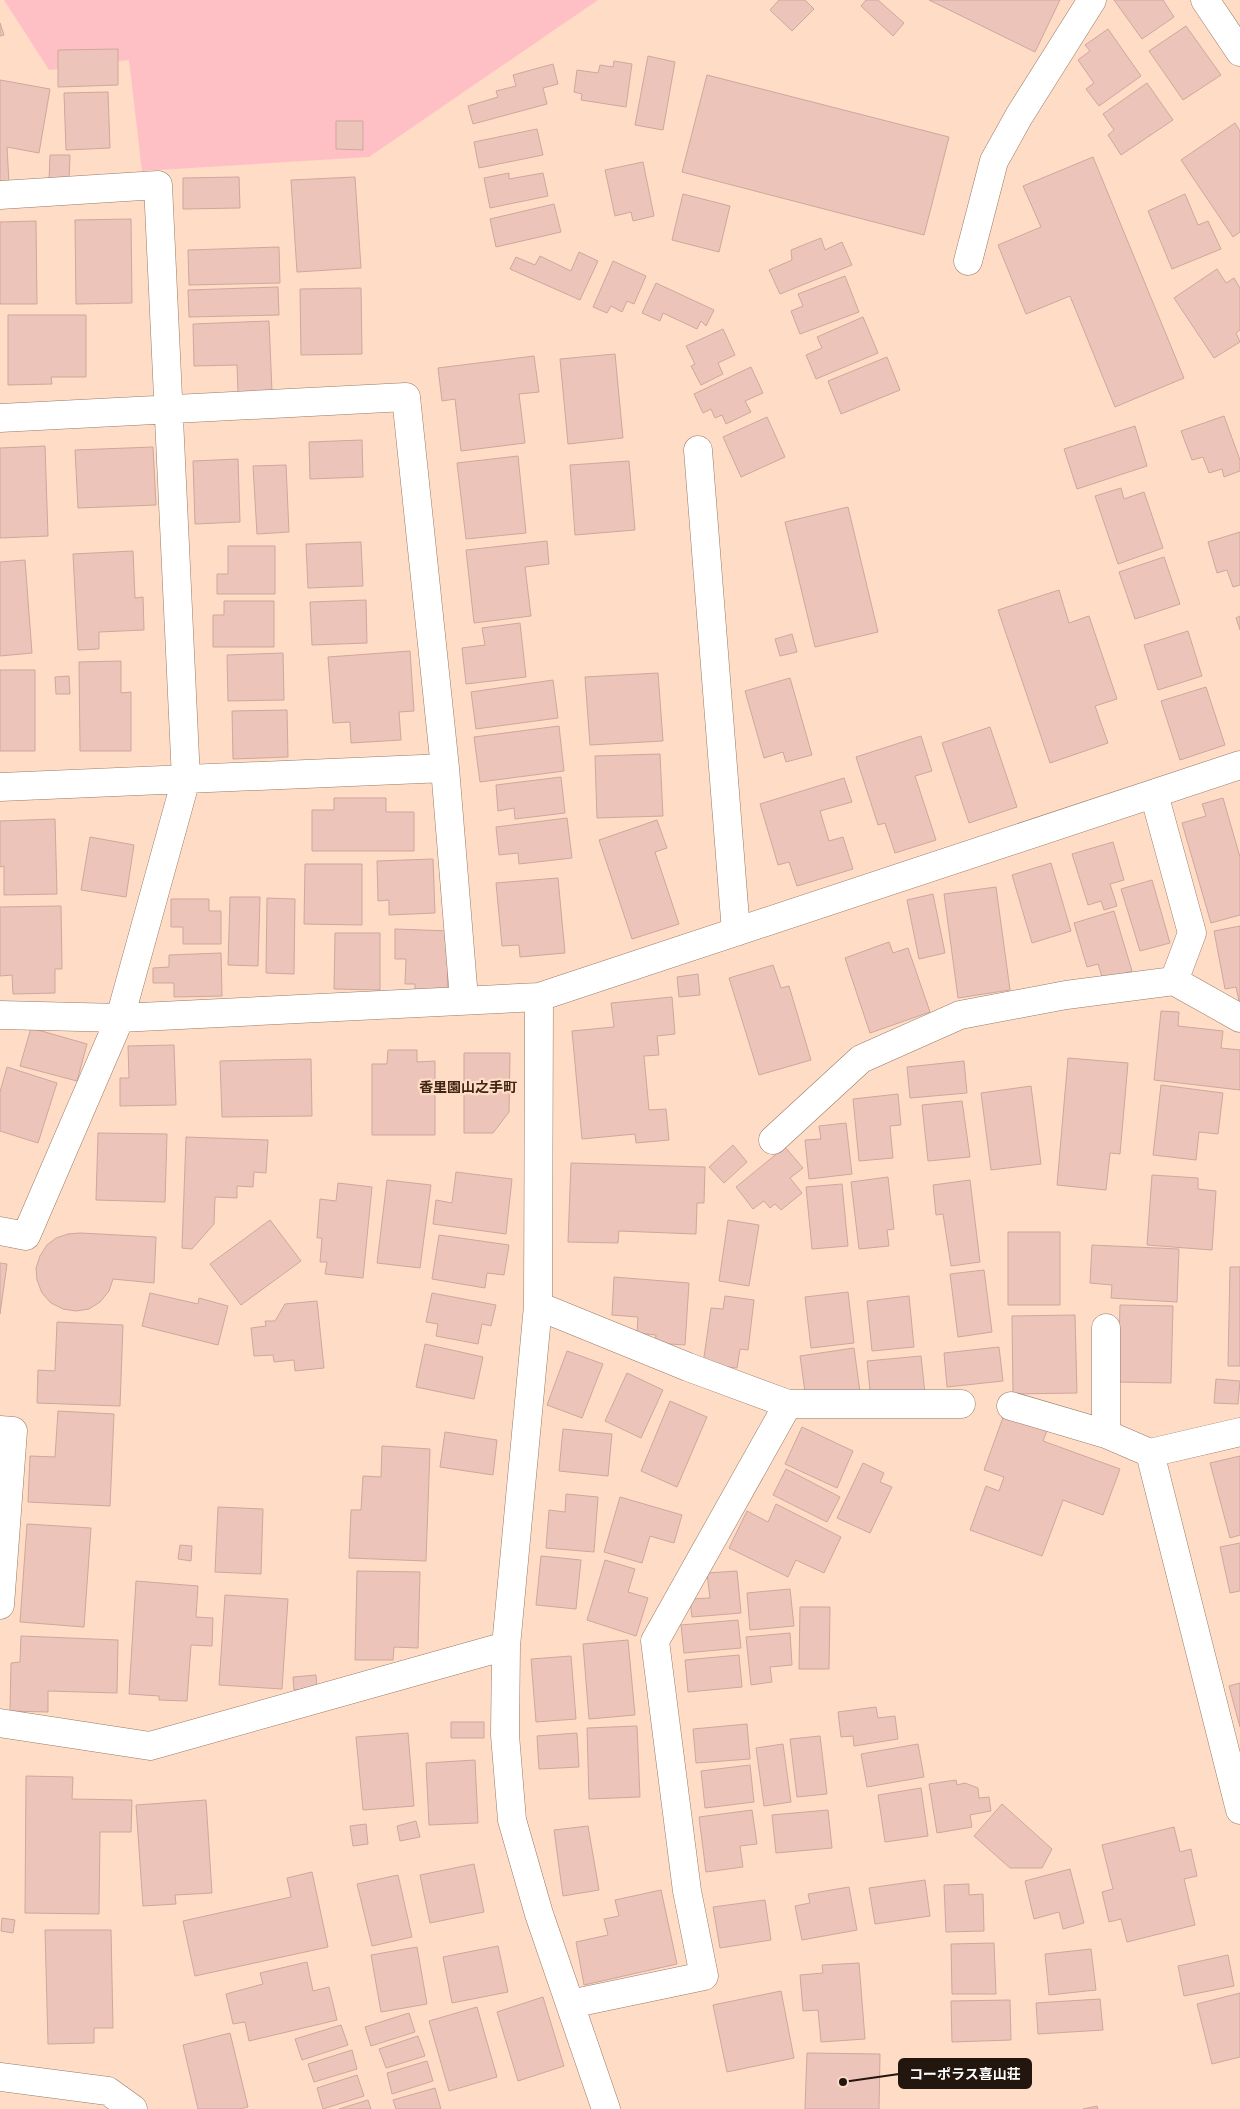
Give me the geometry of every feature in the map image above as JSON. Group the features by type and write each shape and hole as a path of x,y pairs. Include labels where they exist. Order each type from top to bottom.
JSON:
{"street":[{"path":"968,261 994,160 1019,116 1092,0"},
{"path":"1205,0 1240,52"},
{"path":"0,195 158,185 186,779 120,1018 26,1236 0,1230"},
{"path":"0,418 406,397 445,768 464,999"},
{"path":"698,450 736,932"},
{"path":"0,1015 120,1018 464,999 539,997 1240,765"},
{"path":"0,787 445,768"},
{"path":"1154,794 1192,933 1174,981"},
{"path":"773,1140 861,1059 960,1015 1066,995 1174,981 1240,1018"},
{"path":"539,997 538,1306 506,1646 505,1734 512,1820 539,1914 606,2109"},
{"path":"538,1306 688,1367 788,1404 961,1404"},
{"path":"1106,1328 1106,1434"},
{"path":"570,2004 704,1976 687,1891 655,1641 788,1404"},
{"path":"1011,1406 1106,1434 1150,1453 1240,1432"},
{"path":"0,1430 13,1431 0,1605"},
{"path":"1150,1453 1234,1755 1240,1810"},
{"path":"0,1723 150,1746 506,1646"},
{"path":"0,2078 108,2091 133,2109"}],"shaded area":[{"path":"4,0 598,0 369,157 142,171 129,60 49,70"}],"building":[{"path":"779,0 805,0 814,9 792,31 770,10"},
{"path":"866,0 878,0 904,23 893,36 861,6"},
{"path":"929,0 1060,0 1035,52"},
{"path":"1114,0 1163,0 1174,17 1142,39"},
{"path":"0,23 4,35 0,36"},
{"path":"1186,26 1221,75 1183,100 1149,51"},
{"path":"1108,29 1141,76 1099,106 1086,89 1094,83 1078,60 1090,51 1085,45"},
{"path":"118,49 118,85 58,87 58,50"},
{"path":"648,56 675,62 663,130 635,125"},
{"path":"614,61 632,64 626,107 581,100 582,94 574,92 577,70 598,73 600,65 613,67"},
{"path":"553,64 558,84 543,88 547,104 473,124 468,106 498,97 496,91 516,86 513,75"},
{"path":"707,75 949,137 924,235 682,172"},
{"path":"0,80 50,89 39,153 7,147 9,183 0,183"},
{"path":"1147,83 1173,120 1121,155 1108,135 1114,130 1103,114"},
{"path":"108,92 110,148 66,150 64,93"},
{"path":"336,121 363,121 363,150 336,149"},
{"path":"1235,123 1240,131 1240,232 1233,237 1181,160"},
{"path":"537,129 543,155 479,168 474,142"},
{"path":"50,155 70,155 69,182 49,181"},
{"path":"1093,157 1184,378 1115,407 1070,296 1026,314 998,245 1041,227 1023,186"},
{"path":"643,162 654,216 633,221 631,212 615,216 605,170"},
{"path":"509,173 509,179 543,173 548,196 490,208 484,178"},
{"path":"239,177 240,208 183,209 183,178"},
{"path":"355,177 361,268 297,272 291,180"},
{"path":"683,194 730,206 719,252 672,240"},
{"path":"1185,194 1198,225 1208,221 1221,249 1172,269 1148,211"},
{"path":"554,204 561,232 496,247 490,219"},
{"path":"131,219 132,303 76,304 75,220"},
{"path":"36,221 37,304 0,304 0,222"},
{"path":"821,238 825,250 842,242 852,265 780,294 769,270 792,260 791,250"},
{"path":"279,247 280,283 189,285 188,250"},
{"path":"579,252 598,261 580,300 510,269 516,257 535,265 540,256 571,271"},
{"path":"613,261 646,276 634,304 627,301 622,312 611,306 607,313 593,307"},
{"path":"1217,269 1226,283 1234,278 1240,288 1240,330 1236,333 1240,342 1214,358 1174,298"},
{"path":"845,276 859,312 800,334 791,311 803,306 798,294"},
{"path":"656,283 714,310 706,326 701,321 697,329 663,313 660,321 642,313"},
{"path":"278,287 279,315 189,317 188,290"},
{"path":"361,288 362,354 301,355 300,289"},
{"path":"8,315 86,315 86,377 51,377 52,384 8,385"},
{"path":"863,317 878,353 816,379 806,355 822,348 817,337"},
{"path":"269,321 272,392 238,393 237,365 194,366 193,324"},
{"path":"723,329 735,355 718,363 723,374 701,385 691,366 695,364 686,346"},
{"path":"615,354 623,438 568,444 560,359"},
{"path":"534,356 539,392 519,394 525,443 461,451 455,399 442,401 438,368"},
{"path":"887,357 900,390 841,414 828,381"},
{"path":"751,367 763,393 745,401 751,412 726,424 722,415 715,418 711,409 703,413 694,394"},
{"path":"1224,416 1240,460 1240,471 1224,477 1222,469 1209,473 1203,457 1192,460 1181,431"},
{"path":"767,417 785,457 741,477 723,437"},
{"path":"1135,426 1147,466 1077,489 1064,449"},
{"path":"362,440 363,477 310,479 309,442"},
{"path":"45,446 48,536 0,538 0,448"},
{"path":"153,447 156,505 78,508 75,450"},
{"path":"518,456 526,533 466,539 457,463"},
{"path":"238,459 240,522 195,524 193,461"},
{"path":"629,461 635,530 575,535 570,465"},
{"path":"286,465 289,532 257,534 253,466"},
{"path":"1121,488 1124,499 1144,492 1163,548 1118,564 1095,496"},
{"path":"848,507 878,632 815,647 785,522"},
{"path":"1240,532 1240,585 1233,587 1227,570 1217,573 1208,542"},
{"path":"547,541 549,564 525,567 531,616 474,623 466,550"},
{"path":"361,542 363,586 308,588 306,544"},
{"path":"228,546 275,546 275,594 217,594 217,574 228,574"},
{"path":"133,551 135,598 143,597 144,630 99,632 99,649 78,650 73,554"},
{"path":"1164,557 1180,604 1135,619 1119,572"},
{"path":"25,560 32,653 0,656 0,562"},
{"path":"1059,590 1069,623 1089,616 1117,699 1095,706 1108,743 1050,763 998,610"},
{"path":"366,600 367,643 312,645 310,602"},
{"path":"224,601 274,601 274,647 213,647 213,615 224,615"},
{"path":"1240,616 1240,630 1236,618"},
{"path":"520,623 526,677 466,684 462,648 485,645 482,628"},
{"path":"1188,631 1202,676 1158,690 1144,645"},
{"path":"792,634 797,652 780,656 775,639"},
{"path":"410,651 414,711 399,712 401,740 351,743 350,722 333,723 328,657"},
{"path":"283,653 284,700 228,701 227,655"},
{"path":"121,661 121,693 131,692 131,751 80,751 79,662"},
{"path":"0,670 35,670 35,751 0,751"},
{"path":"658,673 663,741 590,745 585,677"},
{"path":"69,676 70,694 56,694 55,677"},
{"path":"790,678 812,755 786,762 783,752 764,758 745,691"},
{"path":"553,680 558,718 476,729 471,692"},
{"path":"1206,687 1225,745 1180,760 1161,701"},
{"path":"287,710 288,757 233,759 232,711"},
{"path":"559,726 564,771 480,782 474,737"},
{"path":"990,727 1017,807 969,823 942,743"},
{"path":"921,736 932,771 915,776 936,840 895,853 885,823 878,825 856,757"},
{"path":"660,754 663,816 597,818 595,756"},
{"path":"561,777 565,813 515,819 514,808 498,811 496,785"},
{"path":"844,778 852,802 820,811 829,841 843,837 853,869 797,886 789,862 778,865 760,804"},
{"path":"334,798 386,798 386,812 414,812 414,851 312,851 312,810 334,810"},
{"path":"1223,798 1240,857 1240,915 1211,923 1182,823 1206,816 1202,804"},
{"path":"567,818 572,858 519,864 518,853 499,855 496,827"},
{"path":"55,819 57,894 4,895 4,866 0,867 0,821"},
{"path":"657,820 667,848 655,852 679,924 632,939 599,840"},
{"path":"90,837 134,845 126,897 81,890"},
{"path":"1113,842 1124,880 1110,884 1117,906 1104,910 1101,901 1088,905 1072,854"},
{"path":"433,859 435,913 389,915 389,900 378,901 377,861"},
{"path":"1051,863 1071,931 1032,943 1012,875"},
{"path":"305,864 362,864 362,925 304,924"},
{"path":"558,878 565,953 520,957 519,945 502,946 496,883"},
{"path":"1152,880 1170,943 1140,951 1121,889"},
{"path":"996,887 1010,990 958,998 944,894"},
{"path":"933,894 945,953 919,959 907,900"},
{"path":"230,897 260,897 258,966 228,965"},
{"path":"267,898 295,899 294,974 266,973"},
{"path":"171,899 209,899 209,911 221,911 221,944 183,944 183,927 171,927"},
{"path":"61,906 62,969 55,969 55,993 13,994 12,975 0,976 0,907"},
{"path":"1114,911 1132,971 1103,980 1098,964 1087,967 1074,923"},
{"path":"1240,926 1239,1001 1236,987 1225,989 1214,931"},
{"path":"395,929 449,931 447,994 415,993 415,984 405,984 406,959 395,959"},
{"path":"335,933 380,933 380,990 334,989"},
{"path":"889,942 893,953 908,948 930,1012 870,1033 845,958"},
{"path":"221,953 222,996 174,997 174,983 153,983 153,968 169,967 169,955"},
{"path":"773,965 781,988 789,986 811,1060 759,1075 729,978"},
{"path":"698,974 700,995 679,997 677,977"},
{"path":"672,997 675,1034 657,1036 659,1055 644,1056 649,1110 666,1109 669,1140 636,1143 635,1134 582,1139 572,1031 614,1027 611,1003"},
{"path":"1161,1011 1179,1012 1178,1026 1223,1031 1221,1048 1240,1050 1240,1090 1154,1080"},
{"path":"31,1028 87,1044 77,1081 20,1066"},
{"path":"174,1045 176,1105 120,1106 120,1078 129,1078 128,1046"},
{"path":"388,1050 417,1050 417,1062 435,1061 435,1135 372,1135 372,1064 387,1064"},
{"path":"464,1053 510,1053 509,1112 493,1133 464,1133"},
{"path":"1068,1058 1128,1063 1120,1154 1110,1153 1106,1190 1057,1185"},
{"path":"311,1059 312,1116 222,1117 220,1061"},
{"path":"964,1061 967,1093 910,1098 907,1067"},
{"path":"7,1067 57,1083 38,1143 0,1131 0,1092"},
{"path":"1161,1085 1223,1093 1218,1134 1199,1132 1196,1160 1153,1155"},
{"path":"1031,1086 1041,1164 991,1170 981,1093"},
{"path":"898,1094 901,1125 890,1126 893,1158 859,1161 853,1099"},
{"path":"962,1101 970,1157 928,1161 922,1105"},
{"path":"846,1123 852,1174 809,1179 805,1140 821,1139 819,1126"},
{"path":"98,1133 167,1134 165,1202 96,1200"},
{"path":"186,1137 268,1140 266,1173 254,1172 253,1187 237,1186 237,1198 215,1197 214,1224 192,1249 182,1248"},
{"path":"733,1145 747,1162 724,1183 709,1167"},
{"path":"785,1147 803,1168 790,1178 802,1193 781,1210 775,1204 770,1208 764,1201 753,1209 736,1187"},
{"path":"571,1163 705,1167 704,1203 697,1203 696,1234 619,1231 618,1243 568,1242"},
{"path":"456,1172 512,1179 506,1234 433,1224 436,1200 452,1203"},
{"path":"1152,1175 1198,1178 1198,1189 1216,1191 1212,1250 1147,1245"},
{"path":"888,1177 894,1229 887,1230 889,1246 859,1249 851,1182"},
{"path":"387,1180 431,1185 420,1268 377,1263"},
{"path":"970,1180 980,1262 951,1266 943,1214 936,1215 933,1185"},
{"path":"338,1183 372,1187 363,1278 325,1274 327,1262 320,1262 322,1238 317,1238 320,1199 336,1201"},
{"path":"842,1184 848,1246 812,1249 806,1187"},
{"path":"270,1220 301,1261 241,1305 210,1264"},
{"path":"728,1220 759,1225 749,1286 719,1281"},
{"path":"1008,1232 1060,1232 1060,1305 1008,1305"},
{"path":"80,1233 156,1237 154,1283 113,1279 109,1291 100,1302 89,1309 76,1311 63,1309 51,1303 42,1293 37,1280 36,1268 40,1256 47,1245 56,1238"},
{"path":"439,1235 509,1245 504,1275 487,1273 485,1288 432,1279"},
{"path":"1092,1245 1179,1249 1177,1302 1111,1298 1112,1285 1090,1283"},
{"path":"0,1263 7,1264 0,1314"},
{"path":"1230,1267 1240,1267 1240,1366 1228,1366"},
{"path":"984,1270 992,1332 958,1337 950,1274"},
{"path":"614,1277 689,1283 685,1345 655,1343 656,1335 637,1333 638,1317 612,1315"},
{"path":"848,1292 854,1343 811,1348 805,1297"},
{"path":"150,1293 198,1304 199,1298 228,1306 218,1345 142,1326"},
{"path":"432,1293 496,1305 491,1326 482,1324 478,1344 436,1336 438,1324 426,1322"},
{"path":"725,1296 754,1300 748,1350 740,1349 737,1368 703,1364 711,1308 723,1309"},
{"path":"909,1296 914,1347 872,1351 867,1301"},
{"path":"317,1301 324,1368 295,1371 294,1360 274,1362 273,1355 254,1356 251,1328 266,1326 265,1321 275,1321 285,1304"},
{"path":"1120,1305 1173,1306 1171,1383 1118,1382"},
{"path":"1075,1315 1077,1393 1013,1394 1012,1316"},
{"path":"57,1322 123,1325 120,1406 37,1403 38,1370 55,1371"},
{"path":"425,1344 483,1357 474,1399 416,1387"},
{"path":"999,1347 1003,1381 947,1387 944,1353"},
{"path":"854,1348 860,1392 806,1399 800,1356"},
{"path":"567,1351 603,1364 582,1418 547,1405"},
{"path":"921,1356 925,1394 871,1400 867,1361"},
{"path":"627,1373 663,1390 641,1438 605,1421"},
{"path":"1216,1379 1240,1381 1238,1404 1214,1403"},
{"path":"670,1401 707,1417 677,1487 641,1471"},
{"path":"58,1411 114,1414 110,1506 28,1502 30,1456 55,1457"},
{"path":"1005,1412 1048,1428 1043,1441 1120,1469 1103,1515 1063,1500 1042,1556 970,1530 986,1486 999,1491 1004,1477 984,1470"},
{"path":"802,1427 853,1451 837,1488 785,1464"},
{"path":"563,1429 612,1434 608,1476 559,1471"},
{"path":"445,1432 497,1440 493,1475 440,1467"},
{"path":"382,1446 430,1449 426,1561 349,1558 351,1510 361,1510 363,1476 381,1477"},
{"path":"1240,1456 1240,1535 1230,1538 1210,1463"},
{"path":"863,1463 884,1473 880,1482 892,1487 870,1533 837,1518"},
{"path":"786,1469 840,1497 827,1522 773,1495"},
{"path":"566,1494 598,1497 594,1552 546,1548 549,1510 565,1512"},
{"path":"620,1497 682,1515 674,1543 650,1536 642,1563 604,1552"},
{"path":"776,1504 841,1537 824,1573 796,1560 788,1577 729,1548 747,1511 768,1522"},
{"path":"218,1507 263,1509 261,1574 215,1572"},
{"path":"27,1524 91,1528 84,1627 20,1622"},
{"path":"1240,1543 1240,1591 1230,1593 1220,1547"},
{"path":"180,1545 192,1546 191,1561 178,1559"},
{"path":"541,1556 581,1560 576,1609 536,1605"},
{"path":"605,1560 635,1569 628,1592 648,1598 636,1636 587,1620"},
{"path":"357,1571 420,1572 418,1648 394,1647 393,1660 355,1660"},
{"path":"737,1571 741,1613 692,1617 690,1599 710,1598 707,1573"},
{"path":"136,1581 198,1586 196,1617 213,1618 212,1646 191,1645 187,1701 159,1700 159,1696 129,1694"},
{"path":"790,1589 794,1626 750,1630 747,1593"},
{"path":"225,1595 288,1599 282,1689 219,1685"},
{"path":"800,1607 830,1607 829,1669 799,1669"},
{"path":"738,1620 741,1648 684,1653 681,1625"},
{"path":"790,1633 792,1665 770,1667 772,1682 751,1685 746,1637"},
{"path":"21,1636 118,1640 117,1693 48,1691 48,1712 10,1711 11,1663 20,1662"},
{"path":"628,1640 635,1715 589,1719 583,1644"},
{"path":"739,1655 742,1687 688,1692 685,1660"},
{"path":"571,1656 576,1719 536,1722 531,1659"},
{"path":"316,1675 317,1688 294,1690 293,1677"},
{"path":"1240,1683 1240,1727 1229,1686"},
{"path":"876,1707 878,1718 895,1716 898,1739 854,1746 853,1736 841,1737 838,1712"},
{"path":"451,1722 484,1722 484,1738 451,1738"},
{"path":"747,1724 750,1759 696,1763 693,1729"},
{"path":"637,1726 640,1797 589,1799 587,1728"},
{"path":"408,1733 414,1806 363,1810 356,1737"},
{"path":"577,1733 579,1767 539,1769 537,1736"},
{"path":"820,1736 827,1794 797,1797 790,1739"},
{"path":"783,1744 791,1802 764,1806 756,1748"},
{"path":"918,1744 924,1777 867,1787 861,1754"},
{"path":"475,1760 478,1823 429,1825 426,1763"},
{"path":"750,1765 754,1802 705,1808 701,1771"},
{"path":"26,1776 73,1777 72,1799 132,1800 131,1832 100,1832 99,1914 25,1913"},
{"path":"956,1780 957,1785 965,1783 978,1788 979,1798 989,1797 991,1811 970,1815 972,1827 937,1833 929,1784"},
{"path":"921,1788 928,1836 885,1842 878,1795"},
{"path":"206,1800 212,1893 175,1895 176,1904 143,1906 136,1805"},
{"path":"1002,1804 1052,1849 1042,1868 1010,1868 974,1836"},
{"path":"752,1810 757,1844 740,1846 743,1867 706,1872 699,1817"},
{"path":"828,1810 832,1848 776,1853 772,1815"},
{"path":"416,1821 420,1837 400,1841 397,1826"},
{"path":"366,1824 368,1844 353,1846 350,1826"},
{"path":"588,1826 599,1890 563,1896 554,1830"},
{"path":"1174,1827 1180,1852 1191,1849 1197,1876 1184,1879 1195,1925 1127,1942 1121,1919 1109,1922 1102,1892 1113,1889 1102,1845"},
{"path":"474,1864 484,1912 430,1923 420,1875"},
{"path":"1070,1869 1084,1923 1063,1929 1059,1912 1034,1919 1025,1881"},
{"path":"312,1872 328,1947 195,1976 183,1921 291,1897 287,1878"},
{"path":"398,1875 412,1937 372,1946 357,1884"},
{"path":"925,1880 930,1916 875,1924 869,1888"},
{"path":"969,1884 969,1895 983,1894 984,1931 946,1932 944,1885"},
{"path":"849,1887 857,1930 802,1940 795,1906 810,1903 808,1894"},
{"path":"661,1890 677,1964 584,1985 576,1942 608,1935 604,1919 619,1916 615,1900"},
{"path":"765,1900 771,1940 720,1948 713,1907"},
{"path":"2,1918 15,1920 13,1933 1,1931"},
{"path":"45,1930 111,1930 113,2028 94,2028 94,2043 48,2044"},
{"path":"994,1943 996,1994 952,1994 951,1944"},
{"path":"498,1946 508,1992 452,2003 443,1957"},
{"path":"417,1947 427,2004 381,2012 371,1955"},
{"path":"1091,1949 1096,1990 1049,1995 1045,1954"},
{"path":"1228,1955 1234,1986 1184,1996 1178,1966"},
{"path":"307,1962 313,1991 329,1987 337,2020 249,2041 245,2022 233,2024 226,1994 263,1984 260,1973"},
{"path":"859,1963 865,2039 821,2042 818,2010 803,2011 800,1975 823,1973 822,1965"},
{"path":"781,1991 794,2058 727,2072 713,2005"},
{"path":"1240,1993 1240,2057 1212,2064 1197,2004"},
{"path":"543,1997 564,2066 518,2081 497,2012"},
{"path":"1100,1999 1103,2030 1038,2034 1036,2003"},
{"path":"1010,2000 1011,2040 952,2042 951,2001"},
{"path":"477,2007 497,2077 449,2091 429,2021"},
{"path":"409,2013 415,2032 371,2046 365,2027"},
{"path":"341,2025 348,2045 302,2060 295,2039"},
{"path":"230,2033 248,2107 239,2109 198,2109 183,2045"},
{"path":"418,2036 425,2056 386,2068 379,2049"},
{"path":"352,2050 357,2069 314,2082 308,2064"},
{"path":"807,2053 880,2054 879,2109 805,2109"},
{"path":"427,2061 433,2081 392,2094 387,2073"},
{"path":"357,2075 364,2096 323,2109 317,2088"},
{"path":"435,2088 441,2109 396,2109 393,2100"},
{"path":"368,2100 371,2109 339,2109"},
{"path":"1097,2106 1098,2109 1083,2109"}],"place":[{"name":"コーポラス喜山荘","path":"843,2082"}],"district":[{"name":"香里園山之手町","path":"468,1087"}]}
